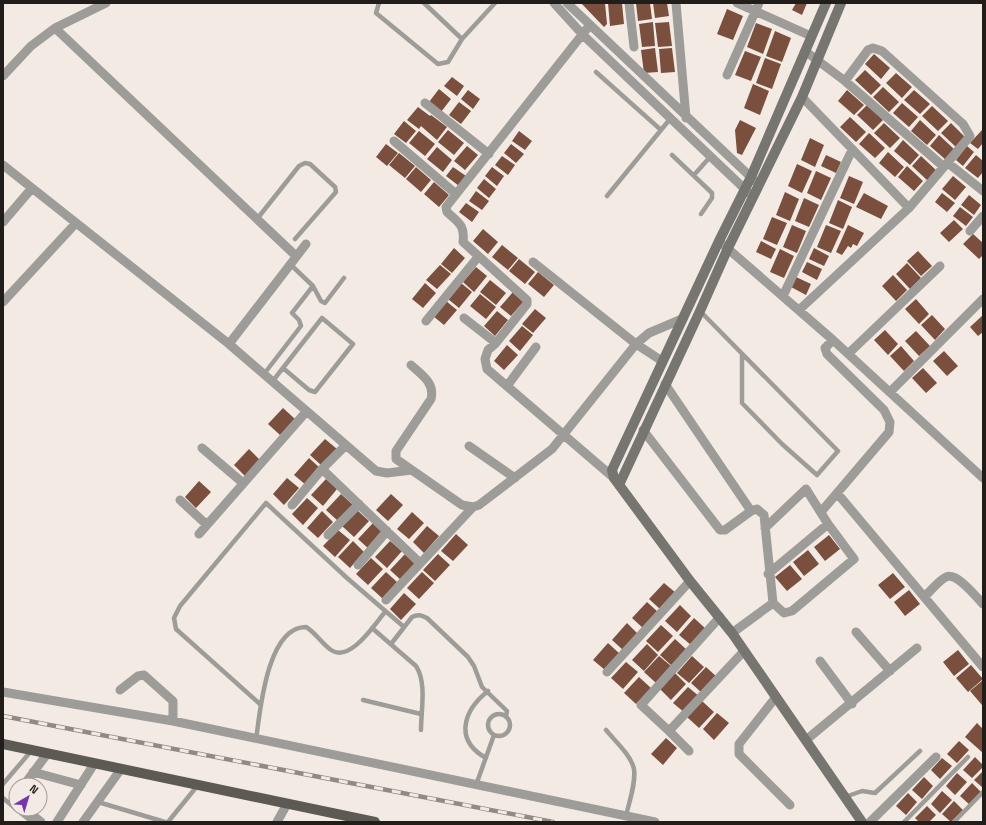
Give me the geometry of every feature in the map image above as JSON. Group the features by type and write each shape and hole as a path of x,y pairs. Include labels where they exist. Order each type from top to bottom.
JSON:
{"main road":[{"path":"3,744 375,822"}],"street":[{"path":"3,76 31,46 55,28 106,3"},
{"path":"554,3 582,35 752,196"},
{"path":"567,3 589,26 755,181"},
{"path":"629,3 634,47"},
{"path":"676,3 686,116 686,134"},
{"path":"737,3 757,7 811,36"},
{"path":"616,482 644,430 752,196 755,181 805,51 826,3"},
{"path":"616,482 612,470 615,459 744,189 755,181 802,97 841,3"},
{"path":"727,76 757,7"},
{"path":"589,26 489,154 446,206 447,212 460,223 464,230 463,242 527,300 527,304 496,343 488,350 485,359 487,369 564,434 616,482 690,581 732,633 862,822"},
{"path":"55,28 296,256"},
{"path":"799,310 909,208 970,136 967,129 882,51 873,48 868,50 845,81"},
{"path":"805,51 816,61 845,81 946,165 983,191"},
{"path":"802,97 909,208"},
{"path":"425,103 489,154"},
{"path":"394,141 456,194"},
{"path":"783,296 852,150"},
{"path":"3,164 229,344 345,446 376,470 387,473 412,470"},
{"path":"3,222 32,188"},
{"path":"970,231 983,216"},
{"path":"3,302 76,223"},
{"path":"719,240 833,340 983,478"},
{"path":"229,344 306,244"},
{"path":"426,321 478,257"},
{"path":"533,262 636,344 662,361"},
{"path":"848,354 940,266"},
{"path":"890,392 983,299"},
{"path":"464,318 496,343"},
{"path":"386,600 473,507 479,505 552,449 636,344 649,333 682,318"},
{"path":"821,512 889,432 890,422 884,410 827,354 825,348 833,340"},
{"path":"507,386 536,347"},
{"path":"411,365 429,382 433,391 431,399 396,451 396,459 462,505 473,507"},
{"path":"665,384 751,511"},
{"path":"199,534 306,412"},
{"path":"644,430 720,530 725,530 751,511 757,509 761,511 765,528 768,574 773,603 784,613 792,611 854,559 828,524 806,489 765,528"},
{"path":"292,505 322,469 345,446"},
{"path":"469,446 515,478"},
{"path":"202,448 243,483"},
{"path":"322,469 420,563"},
{"path":"837,493 983,667"},
{"path":"180,500 207,525"},
{"path":"328,535 359,504"},
{"path":"768,574 828,524"},
{"path":"358,565 387,531"},
{"path":"924,596 946,577 952,576 958,578 983,604"},
{"path":"607,672 690,581"},
{"path":"732,633 773,603"},
{"path":"689,751 641,706 720,618"},
{"path":"856,632 890,671"},
{"path":"806,740 852,704 917,648"},
{"path":"669,732 744,651"},
{"path":"820,661 852,704"},
{"path":"120,690 138,676 144,675 173,701 173,721"},
{"path":"3,692 173,721 256,740 655,822"},
{"path":"776,697 739,744 738,750 739,754 790,805"},
{"path":"30,777 47,754"},
{"path":"870,822 936,757"},
{"path":"57,822 94,764"},
{"path":"83,822 121,769"},
{"path":"33,772 81,785"},
{"path":"278,822 287,804"}],"lane":[{"path":"379,3 376,13 438,64 448,62 462,39 495,3"},
{"path":"424,3 462,39"},
{"path":"596,72 661,130"},
{"path":"607,196 670,119"},
{"path":"672,155 712,193 712,198 701,214"},
{"path":"694,175 710,157"},
{"path":"257,220 299,166 305,163 310,164 335,187 336,192 295,238"},
{"path":"290,264 313,286 321,301 325,303 344,278"},
{"path":"264,374 301,326 299,320 292,313 313,286"},
{"path":"700,311 838,451 818,475 782,444 742,403 742,354"},
{"path":"272,382 322,318 353,344 315,392 309,390 283,368"},
{"path":"261,705 176,629 174,618 180,606 266,503 385,612 404,627"},
{"path":"256,740 264,685 276,647 294,629 306,626 332,650 342,653 352,650 385,612"},
{"path":"391,644 404,627 416,615 421,615 427,618 468,657 474,666 482,687 488,691 507,711 506,717 510,724 508,731 503,735 494,735 488,728 489,721 497,714 506,717"},
{"path":"372,628 416,666 420,672 422,684 421,730"},
{"path":"486,758 476,752 467,740 465,724 475,702 488,691"},
{"path":"363,700 421,714"},
{"path":"606,730 629,758 634,769 633,784 626,816"},
{"path":"476,785 494,735"},
{"path":"3,784 32,750"},
{"path":"845,797 862,791 875,793 920,751"},
{"path":"908,821 968,757"},
{"path":"168,822 198,785"},
{"path":"954,822 983,792"},
{"path":"98,802 165,822"}],"building":[{"path":"581,3 605,3 607,24 604,27"},
{"path":"608,3 622,3 624,24 610,26"},
{"path":"636,3 650,3 652,19 638,21"},
{"path":"653,3 667,3 669,16 655,18"},
{"path":"796,3 807,3 802,15 792,10"},
{"path":"727,9 743,16 733,40 717,34"},
{"path":"653,22 655,46 642,47 639,24"},
{"path":"669,22 672,46 658,47 655,23"},
{"path":"756,23 772,29 763,54 747,47"},
{"path":"775,31 791,38 782,62 766,56"},
{"path":"655,48 658,72 644,73 641,50"},
{"path":"672,48 675,72 661,73 659,49"},
{"path":"745,51 761,57 751,81 735,75"},
{"path":"874,54 890,68 881,79 865,64"},
{"path":"765,58 781,64 772,89 756,83"},
{"path":"865,70 881,85 871,95 855,80"},
{"path":"896,73 912,87 902,98 886,83"},
{"path":"452,77 464,86 457,96 444,86"},
{"path":"753,84 769,91 760,115 744,108"},
{"path":"883,87 899,102 889,112 873,97"},
{"path":"439,89 451,99 441,112 429,102"},
{"path":"468,90 480,99 473,109 461,99"},
{"path":"847,90 864,105 854,115 838,101"},
{"path":"914,90 930,104 920,114 904,100"},
{"path":"459,102 471,111 461,124 449,115"},
{"path":"902,103 918,117 909,127 893,113"},
{"path":"867,105 883,120 873,130 857,115"},
{"path":"932,106 948,121 938,131 922,116"},
{"path":"418,107 447,127 437,140 421,126 419,129 407,120"},
{"path":"850,117 866,132 856,142 840,127"},
{"path":"740,120 756,128 742,155 737,153 735,130"},
{"path":"920,120 936,135 927,145 911,131"},
{"path":"404,121 416,131 406,143 394,134"},
{"path":"884,123 900,138 890,148 874,133"},
{"path":"951,123 966,138 957,148 941,133"},
{"path":"448,130 464,143 454,155 438,142"},
{"path":"982,130 983,143 978,149 970,143"},
{"path":"419,131 435,144 425,156 409,143"},
{"path":"519,131 532,141 525,150 512,141"},
{"path":"869,133 885,148 875,158 859,144"},
{"path":"939,135 955,150 946,160 930,146"},
{"path":"810,138 824,145 815,167 801,160"},
{"path":"903,140 919,155 910,165 894,151"},
{"path":"386,144 398,153 387,166 376,157"},
{"path":"511,144 524,154 516,163 504,153"},
{"path":"467,146 478,155 465,170 454,161"},
{"path":"967,146 974,152 963,166 956,160"},
{"path":"437,147 452,160 443,172 427,159"},
{"path":"888,152 904,167 895,177 879,163"},
{"path":"399,153 415,166 405,178 389,165"},
{"path":"826,155 841,162 836,173 821,166"},
{"path":"976,155 983,161 983,172 978,178 965,168"},
{"path":"502,156 515,165 508,175 495,165"},
{"path":"921,156 937,171 928,181 912,166"},
{"path":"797,164 812,171 802,193 788,186"},
{"path":"907,166 923,181 914,191 898,177"},
{"path":"416,167 431,180 421,192 406,179"},
{"path":"453,167 466,176 459,186 446,176"},
{"path":"492,167 504,176 497,186 485,176"},
{"path":"816,171 831,178 821,200 807,193"},
{"path":"849,176 863,182 854,204 840,198"},
{"path":"953,176 966,187 955,200 942,189"},
{"path":"484,179 496,189 489,198 477,188"},
{"path":"434,182 449,195 439,207 424,194"},
{"path":"476,191 489,201 482,210 469,201"},
{"path":"785,192 799,199 790,221 776,215"},
{"path":"864,193 888,206 881,219 856,207"},
{"path":"942,193 955,203 947,212 935,202"},
{"path":"969,195 981,205 974,215 961,205"},
{"path":"804,198 819,205 809,227 795,221"},
{"path":"838,200 852,207 843,229 829,223"},
{"path":"466,203 479,212 472,222 459,212"},
{"path":"960,207 973,217 966,226 953,216"},
{"path":"772,217 787,223 777,245 763,239"},
{"path":"954,220 963,229 949,242 940,233"},
{"path":"792,225 806,231 797,253 783,247"},
{"path":"826,225 841,231 831,253 817,247"},
{"path":"848,225 864,233 857,246 853,244 851,248 848,246 842,255 836,252"},
{"path":"483,229 498,242 488,254 473,241"},
{"path":"973,234 983,243 983,255 979,259 963,244"},
{"path":"761,241 776,249 771,259 756,252"},
{"path":"502,245 518,258 508,270 492,257"},
{"path":"454,248 465,258 452,273 441,264"},
{"path":"814,248 829,256 824,266 809,259"},
{"path":"780,249 794,256 784,278 770,272"},
{"path":"918,251 932,266 921,276 907,261"},
{"path":"519,259 535,272 525,284 509,271"},
{"path":"807,262 822,269 817,280 802,272"},
{"path":"907,263 921,278 910,289 896,274"},
{"path":"440,265 451,274 437,289 426,280"},
{"path":"476,267 487,276 474,292 463,282"},
{"path":"538,272 554,285 544,297 528,284"},
{"path":"893,275 907,290 896,301 882,286"},
{"path":"796,277 811,284 806,295 791,287"},
{"path":"490,280 506,293 496,305 480,292"},
{"path":"425,283 436,293 423,308 412,299"},
{"path":"461,283 472,292 459,308 448,299"},
{"path":"513,292 524,301 511,316 500,307"},
{"path":"480,294 496,307 486,319 470,306"},
{"path":"916,299 929,314 919,324 905,309"},
{"path":"446,301 457,310 444,325 433,316"},
{"path":"535,309 546,318 533,333 522,324"},
{"path":"497,311 508,320 495,336 484,326"},
{"path":"932,315 945,329 935,340 921,325"},
{"path":"983,315 983,332 978,336 970,327"},
{"path":"522,326 533,335 520,351 509,341"},
{"path":"885,330 898,344 888,355 874,340"},
{"path":"916,331 930,346 919,356 905,341"},
{"path":"507,345 518,355 504,370 494,361"},
{"path":"901,346 914,361 904,371 890,356"},
{"path":"944,351 958,366 947,376 933,361"},
{"path":"923,368 937,383 926,393 912,378"},
{"path":"283,408 295,419 280,435 268,424"},
{"path":"325,439 337,449 322,466 310,455"},
{"path":"249,449 260,460 245,476 234,465"},
{"path":"309,458 321,469 306,485 294,475"},
{"path":"287,478 299,488 284,505 273,494"},
{"path":"326,479 337,489 323,506 311,495"},
{"path":"199,481 211,492 196,508 185,497"},
{"path":"341,494 353,505 338,521 326,510"},
{"path":"391,494 403,505 388,521 376,510"},
{"path":"307,498 318,508 303,525 292,514"},
{"path":"357,510 369,521 354,537 342,526"},
{"path":"322,511 333,522 318,538 307,528"},
{"path":"412,512 424,523 409,539 397,529"},
{"path":"373,523 384,534 370,550 358,539"},
{"path":"427,526 439,536 424,553 413,542"},
{"path":"338,530 350,540 335,557 323,546"},
{"path":"456,534 468,545 453,561 441,551"},
{"path":"829,535 840,549 825,561 814,547"},
{"path":"353,541 364,552 350,568 338,557"},
{"path":"390,541 402,551 387,568 375,557"},
{"path":"808,550 819,564 804,576 793,562"},
{"path":"405,554 416,565 402,581 390,570"},
{"path":"438,554 450,565 435,581 423,570"},
{"path":"371,558 383,569 368,585 356,574"},
{"path":"790,565 802,579 787,591 775,577"},
{"path":"386,572 397,582 383,599 371,588"},
{"path":"422,572 434,583 419,599 407,588"},
{"path":"893,573 905,587 890,599 878,585"},
{"path":"664,583 676,593 661,610 649,599"},
{"path":"909,590 920,604 905,616 894,602"},
{"path":"404,593 416,604 401,620 390,609"},
{"path":"647,602 659,613 644,629 632,618"},
{"path":"680,605 691,616 677,632 665,621"},
{"path":"694,618 706,629 691,645 679,635"},
{"path":"627,623 638,634 623,650 612,640"},
{"path":"661,625 673,636 658,652 646,641"},
{"path":"675,639 687,650 672,666 660,655"},
{"path":"608,643 620,654 605,670 593,660"},
{"path":"647,644 658,655 644,671 632,660"},
{"path":"958,650 969,664 954,676 943,662"},
{"path":"659,656 671,666 656,683 644,672"},
{"path":"692,656 704,667 689,683 677,673"},
{"path":"626,662 638,672 623,689 611,678"},
{"path":"971,665 983,679 968,692 956,678"},
{"path":"706,667 718,678 703,694 691,683"},
{"path":"675,673 686,684 671,700 660,689"},
{"path":"639,677 651,688 636,704 624,693"},
{"path":"983,680 983,704 982,705 970,691"},
{"path":"688,687 700,697 685,713 673,703"},
{"path":"702,701 714,712 699,728 687,717"},
{"path":"717,713 729,723 714,740 703,729"},
{"path":"977,723 983,729 983,753 965,737"},
{"path":"666,738 677,748 663,765 651,754"},
{"path":"959,741 969,750 957,763 947,754"},
{"path":"975,757 983,765 983,767 972,778 963,770"},
{"path":"942,758 952,766 940,779 931,770"},
{"path":"983,771 983,788 974,780"},
{"path":"957,773 967,782 955,795 946,786"},
{"path":"924,777 933,786 922,799 912,790"},
{"path":"972,783 981,792 970,805 960,796"},
{"path":"942,791 952,800 940,813 931,804"},
{"path":"908,793 917,802 906,815 896,806"},
{"path":"954,801 963,810 951,822 942,814"},
{"path":"927,806 936,815 929,822 919,822 915,818"}],"railway":[{"path":"3,716 553,822"}]}
